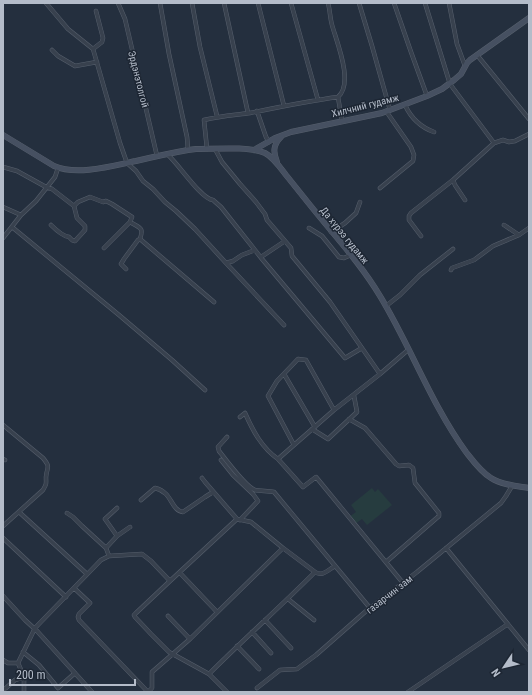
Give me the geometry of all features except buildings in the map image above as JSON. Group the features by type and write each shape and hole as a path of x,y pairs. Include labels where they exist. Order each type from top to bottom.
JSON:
{"main road":[{"name":"Хилчний гудамж","path":"254,150 284,134 388,111 442,89 450,84 460,74 468,61 529,18"},
{"path":"279,167 274,151 276,142 284,134"},
{"path":"3,135 42,160 58,168"},
{"name":"Да хүрээ гудамж","path":"58,168 84,170 109,167 188,150 254,150 266,154 279,167 351,255 371,282 386,306 445,422 469,456 481,470 495,480 512,486 529,488"},
{"path":"266,154 274,151"}],"street":[{"path":"46,3 68,29 93,49 127,163 136,171 143,181 195,229 284,325"},
{"name":"Эрдэнэтолгой","path":"118,3 124,19 157,156"},
{"path":"160,3 169,54 187,137 188,150"},
{"path":"192,3 200,47 217,116"},
{"path":"224,3 248,113"},
{"path":"258,3 284,106"},
{"path":"291,3 318,100"},
{"path":"207,149 204,120 217,116 248,113 338,97 342,93 345,76 343,63 328,3"},
{"path":"359,3 372,46 388,111 411,147 414,155 413,161 380,188"},
{"path":"394,3 427,96"},
{"path":"425,3 450,84 494,143"},
{"path":"449,3 457,44 465,66"},
{"path":"93,49 102,42 103,38 96,11"},
{"path":"52,50 58,56 75,66 97,62"},
{"path":"477,55 529,119"},
{"path":"338,97 342,121"},
{"path":"405,105 415,121 422,127 434,132"},
{"path":"257,111 269,142"},
{"path":"421,236 409,220 411,213 453,180 494,143 503,140 509,142 515,141 529,134"},
{"path":"215,149 222,162 256,202 265,214 267,220 285,241 290,248 292,256 330,302 380,374"},
{"path":"167,154 206,197 213,200 221,207 260,257 345,358 362,348"},
{"path":"3,167 17,171 46,188 52,189 74,206 77,218 85,226 85,230 75,240 72,240 51,225"},
{"path":"3,238 55,177 58,168"},
{"path":"453,180 465,200"},
{"path":"74,206 78,202 90,196 103,202 106,201 132,217 130,222 104,248"},
{"path":"331,232 345,223 356,213 360,202"},
{"path":"3,207 21,216"},
{"path":"126,269 121,264 140,239 142,232 141,229 130,222"},
{"path":"504,225 519,235"},
{"path":"12,227 125,320 205,390"},
{"path":"309,228 322,236 338,257 344,258 351,255"},
{"path":"451,270 452,268 474,260 493,246 519,235 529,228"},
{"path":"140,239 214,302"},
{"path":"260,257 285,241"},
{"path":"386,306 400,296 420,275 453,249"},
{"path":"226,263 255,250"},
{"path":"278,460 334,410 354,396 408,350"},
{"path":"294,445 268,396 277,382 298,359 306,360 334,410"},
{"path":"284,374 314,428 328,439 357,412 354,396"},
{"path":"240,417 245,414 256,435 269,453 278,460 303,487 316,476 403,583"},
{"path":"350,419 365,428 396,464 399,466 410,465 413,468 415,483 439,513 439,516 386,562"},
{"path":"3,425 43,458 49,468 46,476 46,484 43,490 3,526"},
{"path":"226,437 218,447 219,451 237,473 251,488 274,492 370,608"},
{"path":"221,460 233,475 258,500 134,615 172,654 209,674 228,692"},
{"path":"202,478 239,519 251,522 318,574 322,574 335,566"},
{"name":"газарчин зам","path":"257,688 280,670 297,668 316,655 370,608 501,503 512,486"},
{"path":"141,500 155,488 165,493 179,512 183,512 214,492"},
{"path":"117,508 105,519 117,536"},
{"path":"19,512 87,574"},
{"path":"67,513 106,548 110,556"},
{"path":"106,548 117,536 130,527"},
{"path":"3,538 66,596"},
{"path":"74,588 90,603 79,614 79,620 148,692 152,688 152,672 190,639 283,548"},
{"path":"446,548 529,650"},
{"path":"24,692 24,677 18,664 35,628 101,560 110,556 142,554 151,561 170,581"},
{"path":"209,674 237,646 288,600 315,572"},
{"path":"180,573 217,612"},
{"path":"3,596 25,620 35,628 92,692"},
{"path":"288,600 314,620"},
{"path":"168,616 190,639"},
{"path":"265,620 291,648"},
{"path":"408,692 508,624"},
{"path":"252,632 271,653"},
{"path":"237,646 259,669"},
{"path":"23,652 39,665 58,688 75,673"},
{"path":"3,660 8,663 18,664"},
{"path":"3,689 15,680 24,677"}],"green space":[{"path":"372,488 375,492 378,489 392,505 367,525 362,519 355,524 349,517 356,512 351,505"}]}
